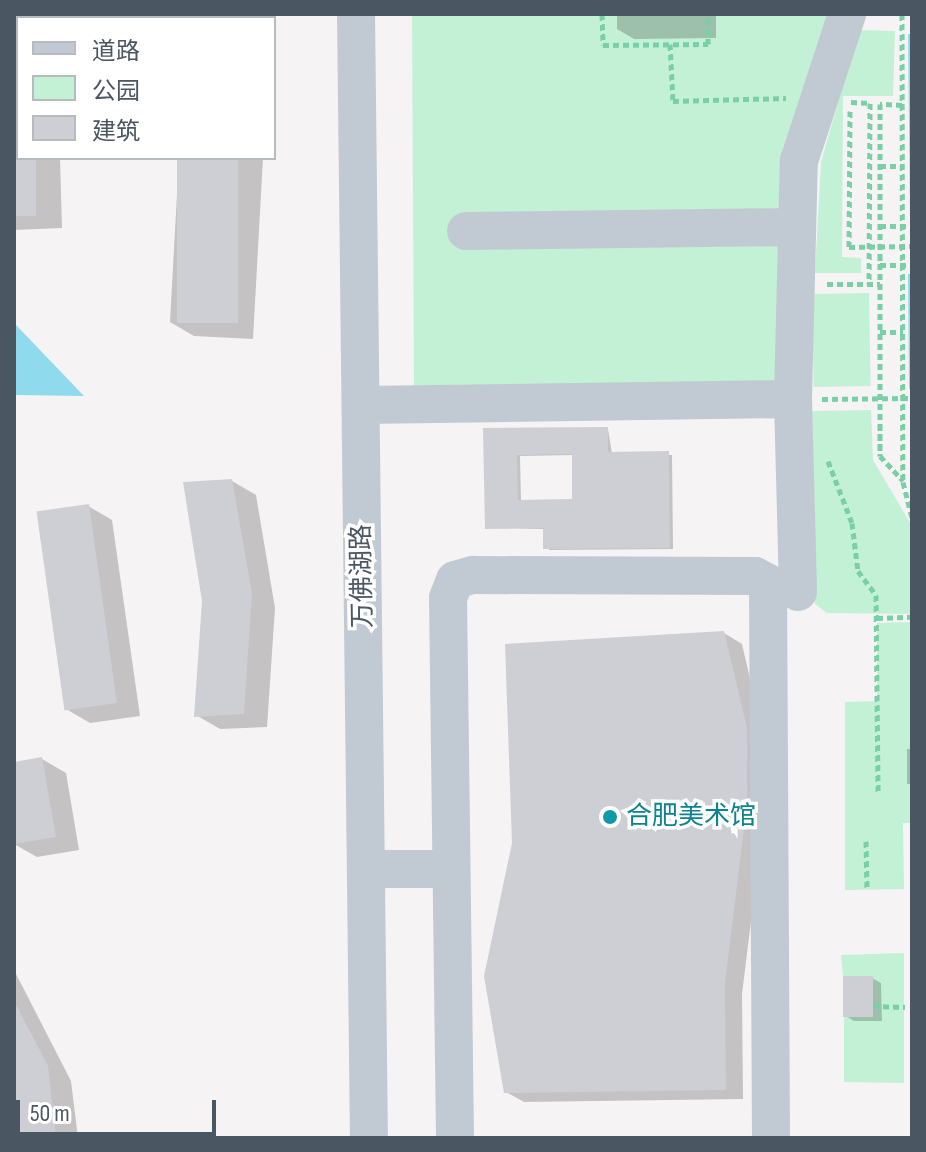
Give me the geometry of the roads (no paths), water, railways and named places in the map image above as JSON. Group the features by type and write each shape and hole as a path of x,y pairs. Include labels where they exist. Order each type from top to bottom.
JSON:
{"street":[{"name":"万佛湖路","path":"356,14 369,1138"},
{"path":"798,592 793,227 816,97 847,14 857,14"},
{"path":"466,231 793,227"},
{"path":"361,405 793,399"},
{"path":"455,1138 447,869 448,598 455,580 765,579 772,597 771,1138"},
{"path":"366,869 447,869"}],"water":[{"path":"908,34 912,34 912,218 910,218"},
{"path":"908,274 912,274 912,389 909,389"},
{"path":"16,325 84,396 14,395"}],"place":[{"name":"合肥美术馆","path":"610,817"}]}
